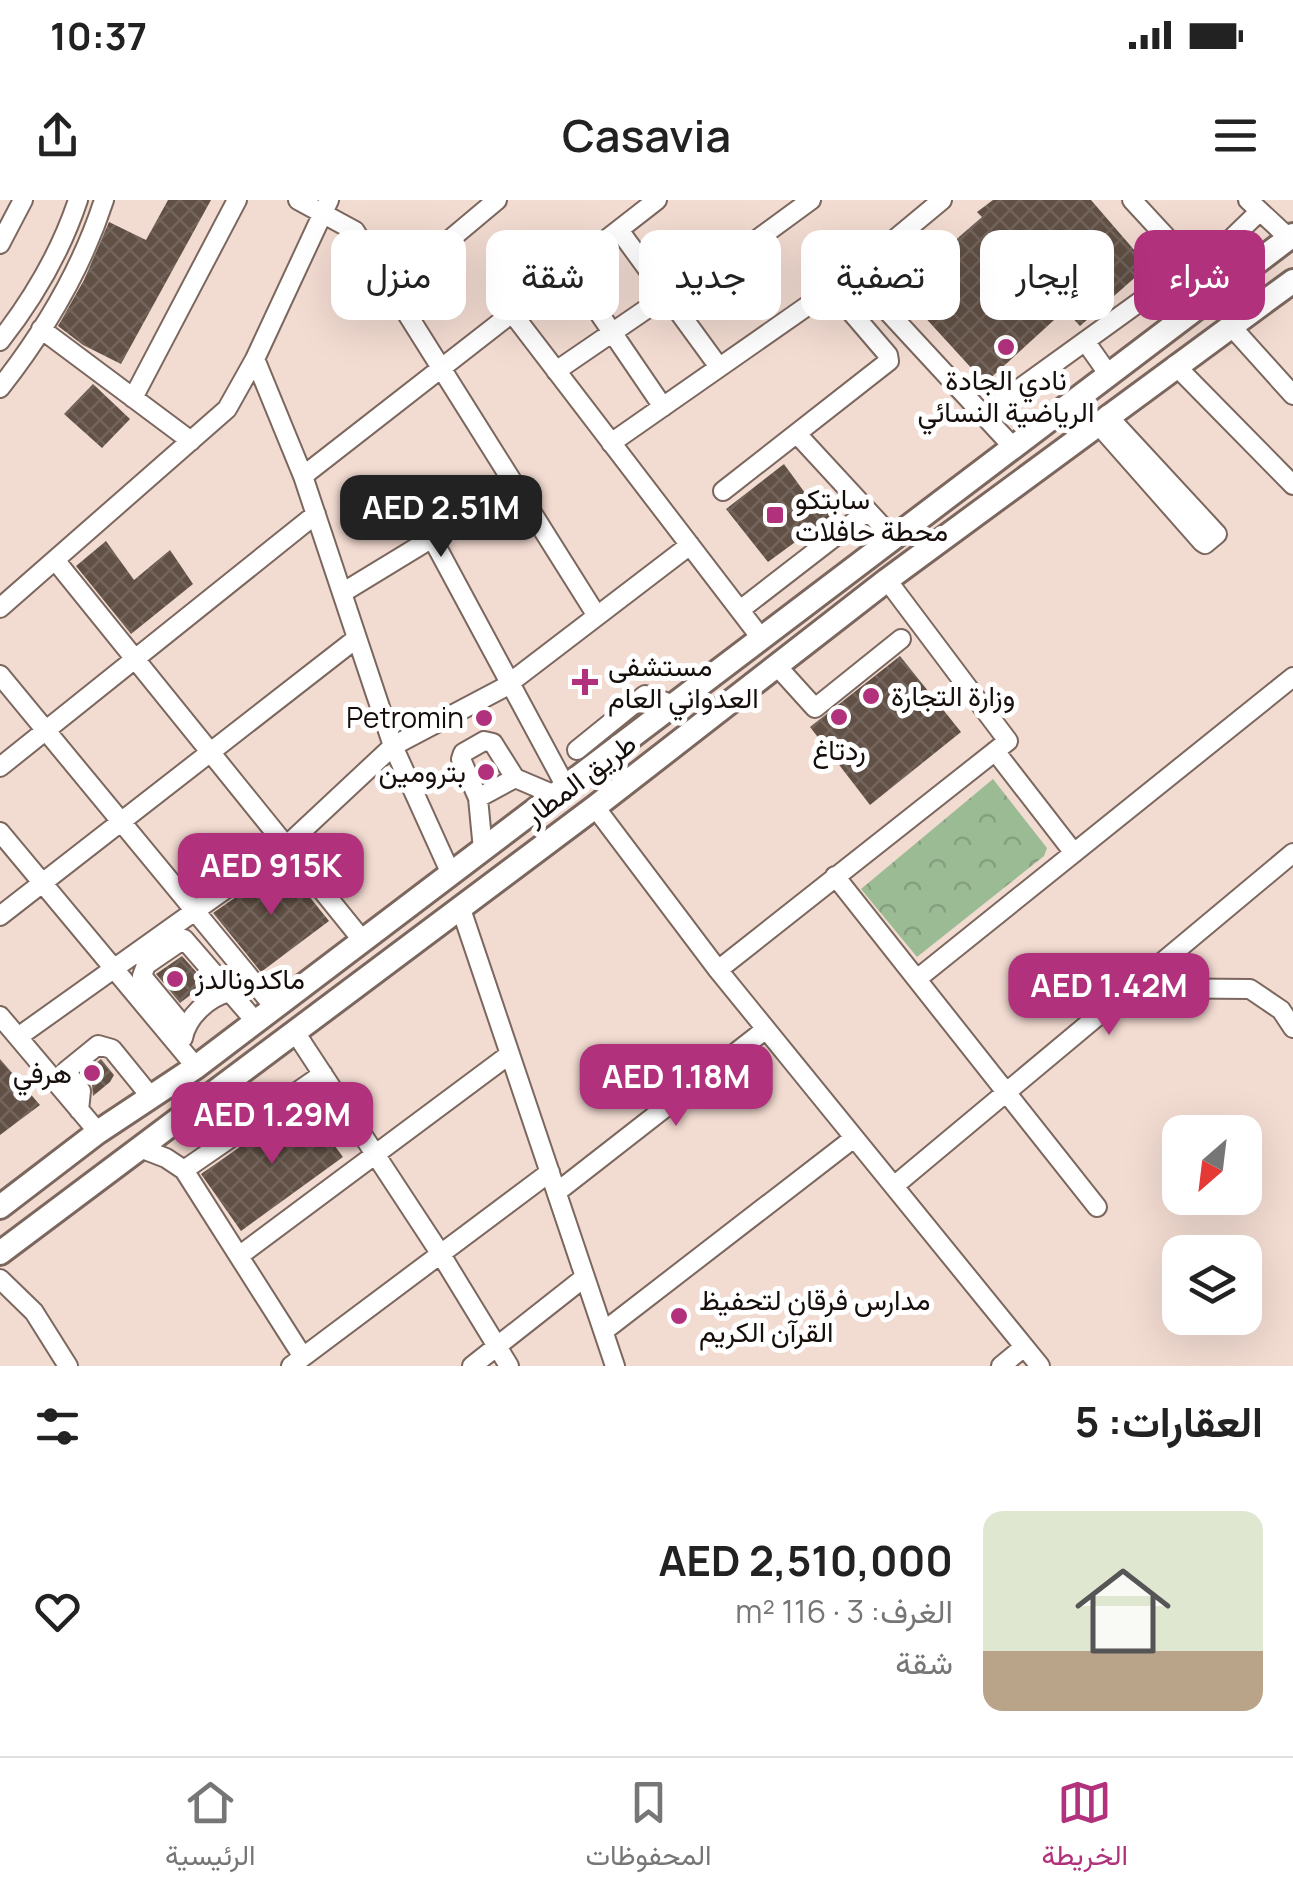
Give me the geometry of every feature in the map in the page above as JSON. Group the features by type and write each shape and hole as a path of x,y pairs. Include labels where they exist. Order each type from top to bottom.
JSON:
{"main road":[{"name":"طريق المطار","path":"1265,256 1291,236"},
{"name":"طريق المطار","path":"0,1253 594,807 887,580 1175,365 1292,284"},
{"name":"طريق المطار","path":"0,1207 98,1132 275,1008 1181,320"},
{"path":"0,1188 11,1188 40,1176"}],"street":[{"path":"0,244 23,200"},
{"path":"0,341 26,307 71,222 78,200"},
{"path":"0,388 74,272 104,200"},
{"path":"132,398 238,200"},
{"path":"298,200 325,206 353,230"},
{"path":"461,230 497,200"},
{"path":"768,230 811,200"},
{"path":"896,230 919,207 942,200"},
{"path":"1132,200 1160,230"},
{"path":"639,258 619,230 644,204"},
{"path":"0,608 227,410 256,358 325,206"},
{"path":"1231,230 1254,206 1291,236"},
{"path":"984,415 1134,308"},
{"path":"612,443 801,310"},
{"path":"556,371 639,317"},
{"path":"411,320 597,616"},
{"path":"303,476 503,320"},
{"path":"517,320 762,638"},
{"path":"605,320 663,407"},
{"path":"684,320 719,367"},
{"path":"723,492 889,362 888,355 858,320"},
{"path":"896,320 1013,447"},
{"path":"1230,326 1293,395"},
{"path":"41,329 191,441"},
{"path":"1085,341 1108,375"},
{"path":"256,358 303,476 393,746 451,874"},
{"path":"1175,365 1293,485"},
{"path":"1102,419 1182,508"},
{"path":"798,434 893,538"},
{"path":"342,592 516,487"},
{"path":"740,610 868,511"},
{"path":"0,767 316,514"},
{"path":"432,538 509,683 560,791"},
{"path":"98,1132 8,1031 114,969 286,846 393,746 509,683 690,546"},
{"path":"55,560 363,941"},
{"path":"718,970 1008,741 887,580"},
{"path":"0,916 357,638"},
{"path":"776,665 816,708 901,639"},
{"path":"0,676 275,1008"},
{"path":"917,980 1293,678"},
{"path":"577,750 646,696 674,704"},
{"path":"483,850 478,798 461,759 464,754 484,741 493,743 515,778 560,791"},
{"path":"995,751 1074,853"},
{"path":"478,798 515,778"},
{"path":"594,807 718,970 1040,1366"},
{"path":"0,832 196,1067"},
{"path":"894,1186 1293,853"},
{"path":"835,876 1097,1207"},
{"path":"460,906 616,1366"},
{"path":"185,1028 142,976 146,965 184,939 256,1022"},
{"path":"1132,988 1250,989 1281,1010 1293,1028"},
{"path":"181,1048 188,1020 220,994 230,992"},
{"path":"557,1192 766,1029"},
{"path":"295,1032 440,1253 508,1366"},
{"path":"79,1110 81,1091 66,1071 98,1045 112,1049 151,1097"},
{"path":"239,1256 510,1054"},
{"path":"184,1170 323,1074"},
{"path":"604,1331 854,1138"},
{"path":"140,1148 184,1170 239,1256 297,1361 550,1172"},
{"path":"472,1366 586,1277"},
{"path":"0,1280 34,1312 68,1366"},
{"path":"1001,1366 1024,1347"}],"green space":[{"path":"993,779 1047,848 1044,856 917,957 861,889"}],"building":[{"path":"168,200 211,200 121,364 83,345 58,326 84,280 109,222 146,240"},
{"path":"993,200 1091,200 1134,250 1134,278 1114,296 1114,230 980,230 980,320 1054,320 985,383 927,320 960,320 960,236 982,217 977,212"},
{"path":"93,384 130,419 102,448 64,414"},
{"name":"سابتكو محطة حافلات","path":"784,464 813,504 832,491 843,507 768,562 726,509"},
{"path":"106,541 134,580 170,550 193,584 131,634 76,566"},
{"path":"900,656 961,732 870,805 810,727"},
{"path":"283,864 329,921 261,972 213,913"},
{"name":"ماكدونالدز","path":"182,956 206,983 180,1003 156,974"},
{"path":"0,1059 40,1105 0,1135"},
{"path":"101,1059 114,1075 93,1096 92,1085 83,1073"},
{"path":"303,1103 343,1157 241,1231 201,1174"}],"place":[{"name":"نادي الجادة الرياضية النسائي","path":"1006,347"},
{"name":"سابتكو محطة حافلات","path":"775,515"},
{"name":"مستشفى العدواني العام","path":"585,682"},
{"name":"وزارة التجارة","path":"871,696"},
{"name":"ردتاغ","path":"839,717"},
{"name":"Petromin","path":"484,718"},
{"name":"بترومين","path":"486,772"},
{"name":"ماكدونالدز","path":"175,979"},
{"name":"هرفي","path":"92,1073"},
{"name":"مدارس فرقان لتحفيظ القرآن الكريم","path":"679,1316"}]}
